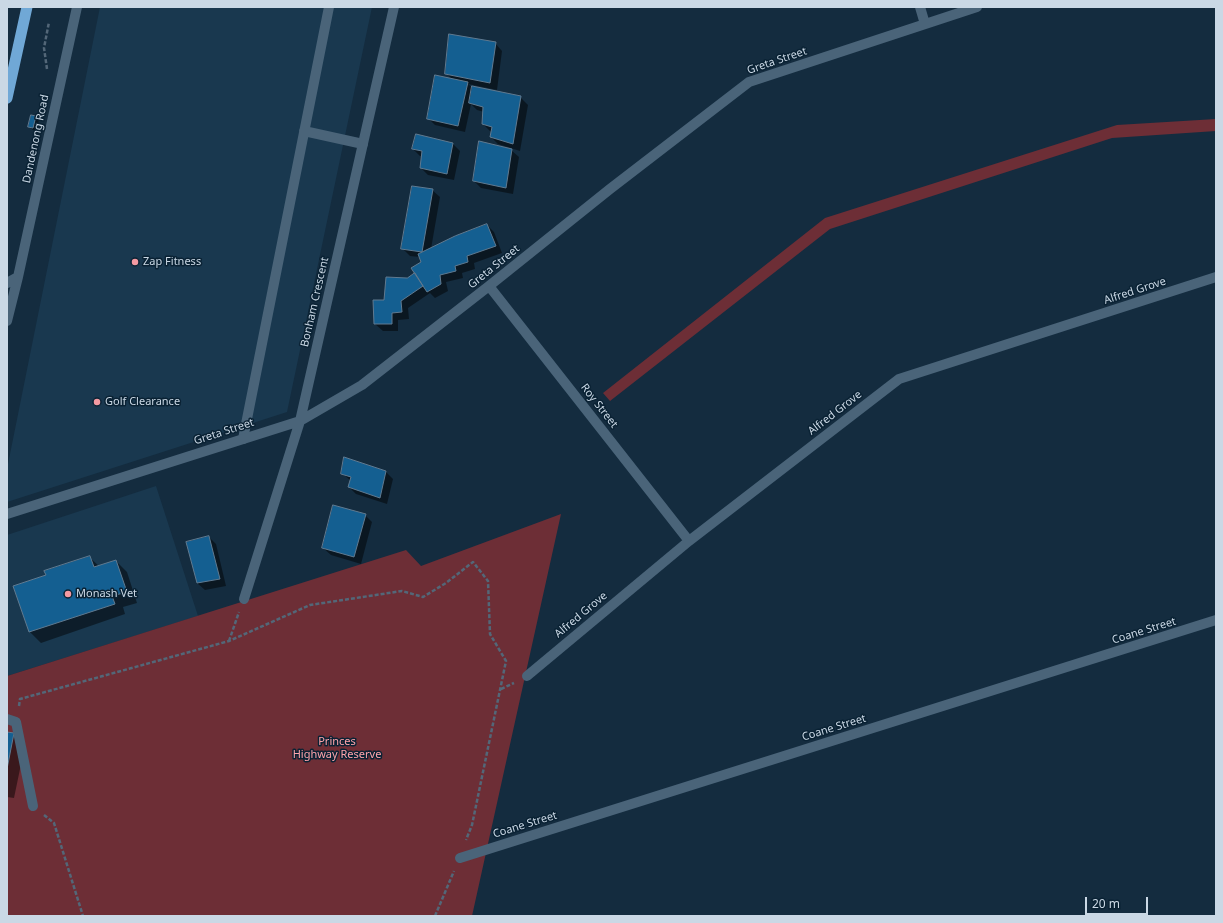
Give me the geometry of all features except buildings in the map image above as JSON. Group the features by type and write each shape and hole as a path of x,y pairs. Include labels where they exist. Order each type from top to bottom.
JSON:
{"highway":[{"path":"7,98 27,7"}],"street":[{"name":"Dandenong Road","path":"7,321 77,7"},
{"path":"243,439 329,7"},
{"name":"Bonham Crescent","path":"244,599 300,421 394,7"},
{"path":"920,7 925,24"},
{"name":"Greta Street","path":"7,514 300,421 362,386 610,189 749,82 977,7"},
{"path":"304,131 363,144"},
{"path":"7,283 18,277"},
{"name":"Alfred Grove","path":"527,676 689,541 899,379 1216,277"},
{"name":"Roy Street","path":"489,286 689,541"},
{"name":"Coane Street","path":"460,858 1216,620"},
{"path":"12,720 33,806"}],"path":[{"path":"47,69 44,48 49,22"},
{"path":"12,720 20,699 229,641 310,605 402,591 423,597 446,583 473,562 488,581 490,634 506,661 472,826 435,916"},
{"path":"229,641 244,599"},
{"path":"33,806 54,823 84,916"}],"shaded area":[{"path":"100,7 372,7 287,412 7,502 7,469"},
{"path":"156,486 198,616 7,676 7,535"}],"green space":[{"path":"1216,119 1216,131 1112,138 830,229 610,401 603,393 825,218 1117,125"},
{"name":"Princes Highway Reserve","path":"561,514 472,916 7,916 7,676 406,550 421,566"}],"place":[{"name":"Zap Fitness","path":"135,262"},
{"name":"Golf Clearance","path":"97,402"},
{"name":"Monash Vet","path":"68,594"}]}
